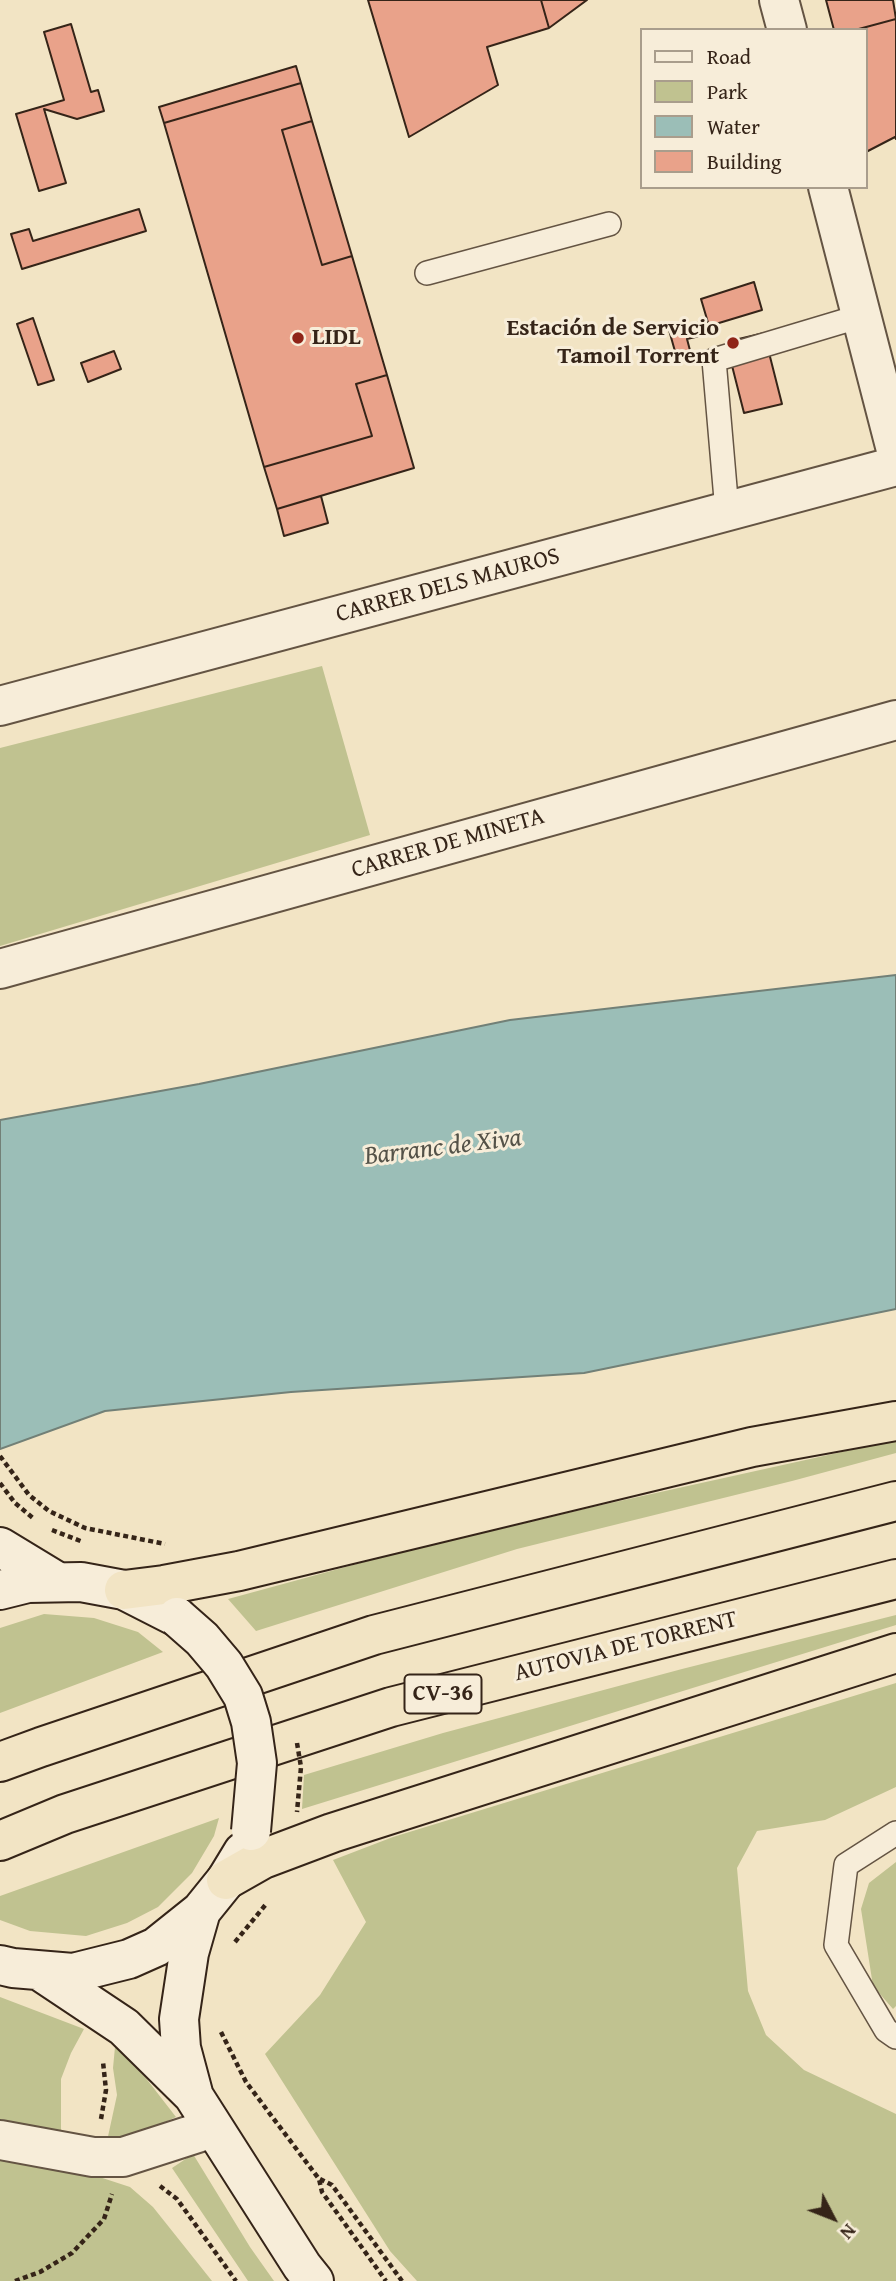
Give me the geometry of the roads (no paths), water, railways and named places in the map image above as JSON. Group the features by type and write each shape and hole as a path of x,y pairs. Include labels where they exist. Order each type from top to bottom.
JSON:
{"highway":[{"path":"124,1590 201,1578 752,1447 896,1421"},
{"path":"0,1762 374,1635 896,1502"},
{"name":"AUTOVIA DE TORRENT","path":"0,1841 65,1814 391,1707 896,1579"},
{"path":"226,1880 263,1859 332,1833 896,1653"}],"street":[{"path":"779,0 786,28"},
{"path":"829,189 896,450"},
{"name":"CARRER DELS MAUROS","path":"0,706 896,466"},
{"name":"CARRER DE MINETA","path":"0,969 896,720"},
{"path":"0,1547 56,1581"},
{"path":"0,1590 28,1583 81,1582 124,1590 177,1617 209,1647 243,1696 251,1722 257,1763 251,1830 243,1853 201,1911 156,1947 129,1959 73,1973 0,1965"},
{"path":"201,1911 189,1953 179,2019 181,2048 194,2095 314,2281"},
{"path":"40,1971 124,2026 194,2095"},
{"path":"0,2140 108,2157 213,2128"}],"lane":[{"path":"427,273 609,224"},
{"path":"727,511 714,360 861,316"},
{"path":"896,1833 846,1865 836,1945 886,2030 896,2036"}],"water":[{"name":"Barranc de Xiva","path":"896,975 896,1309 584,1373 291,1392 105,1411 0,1449 0,1120 199,1084 510,1020"}],"place":[{"name":"LIDL","path":"298,338"},
{"name":"Estación de Servicio Tamoil Torrent","path":"733,343"}]}
